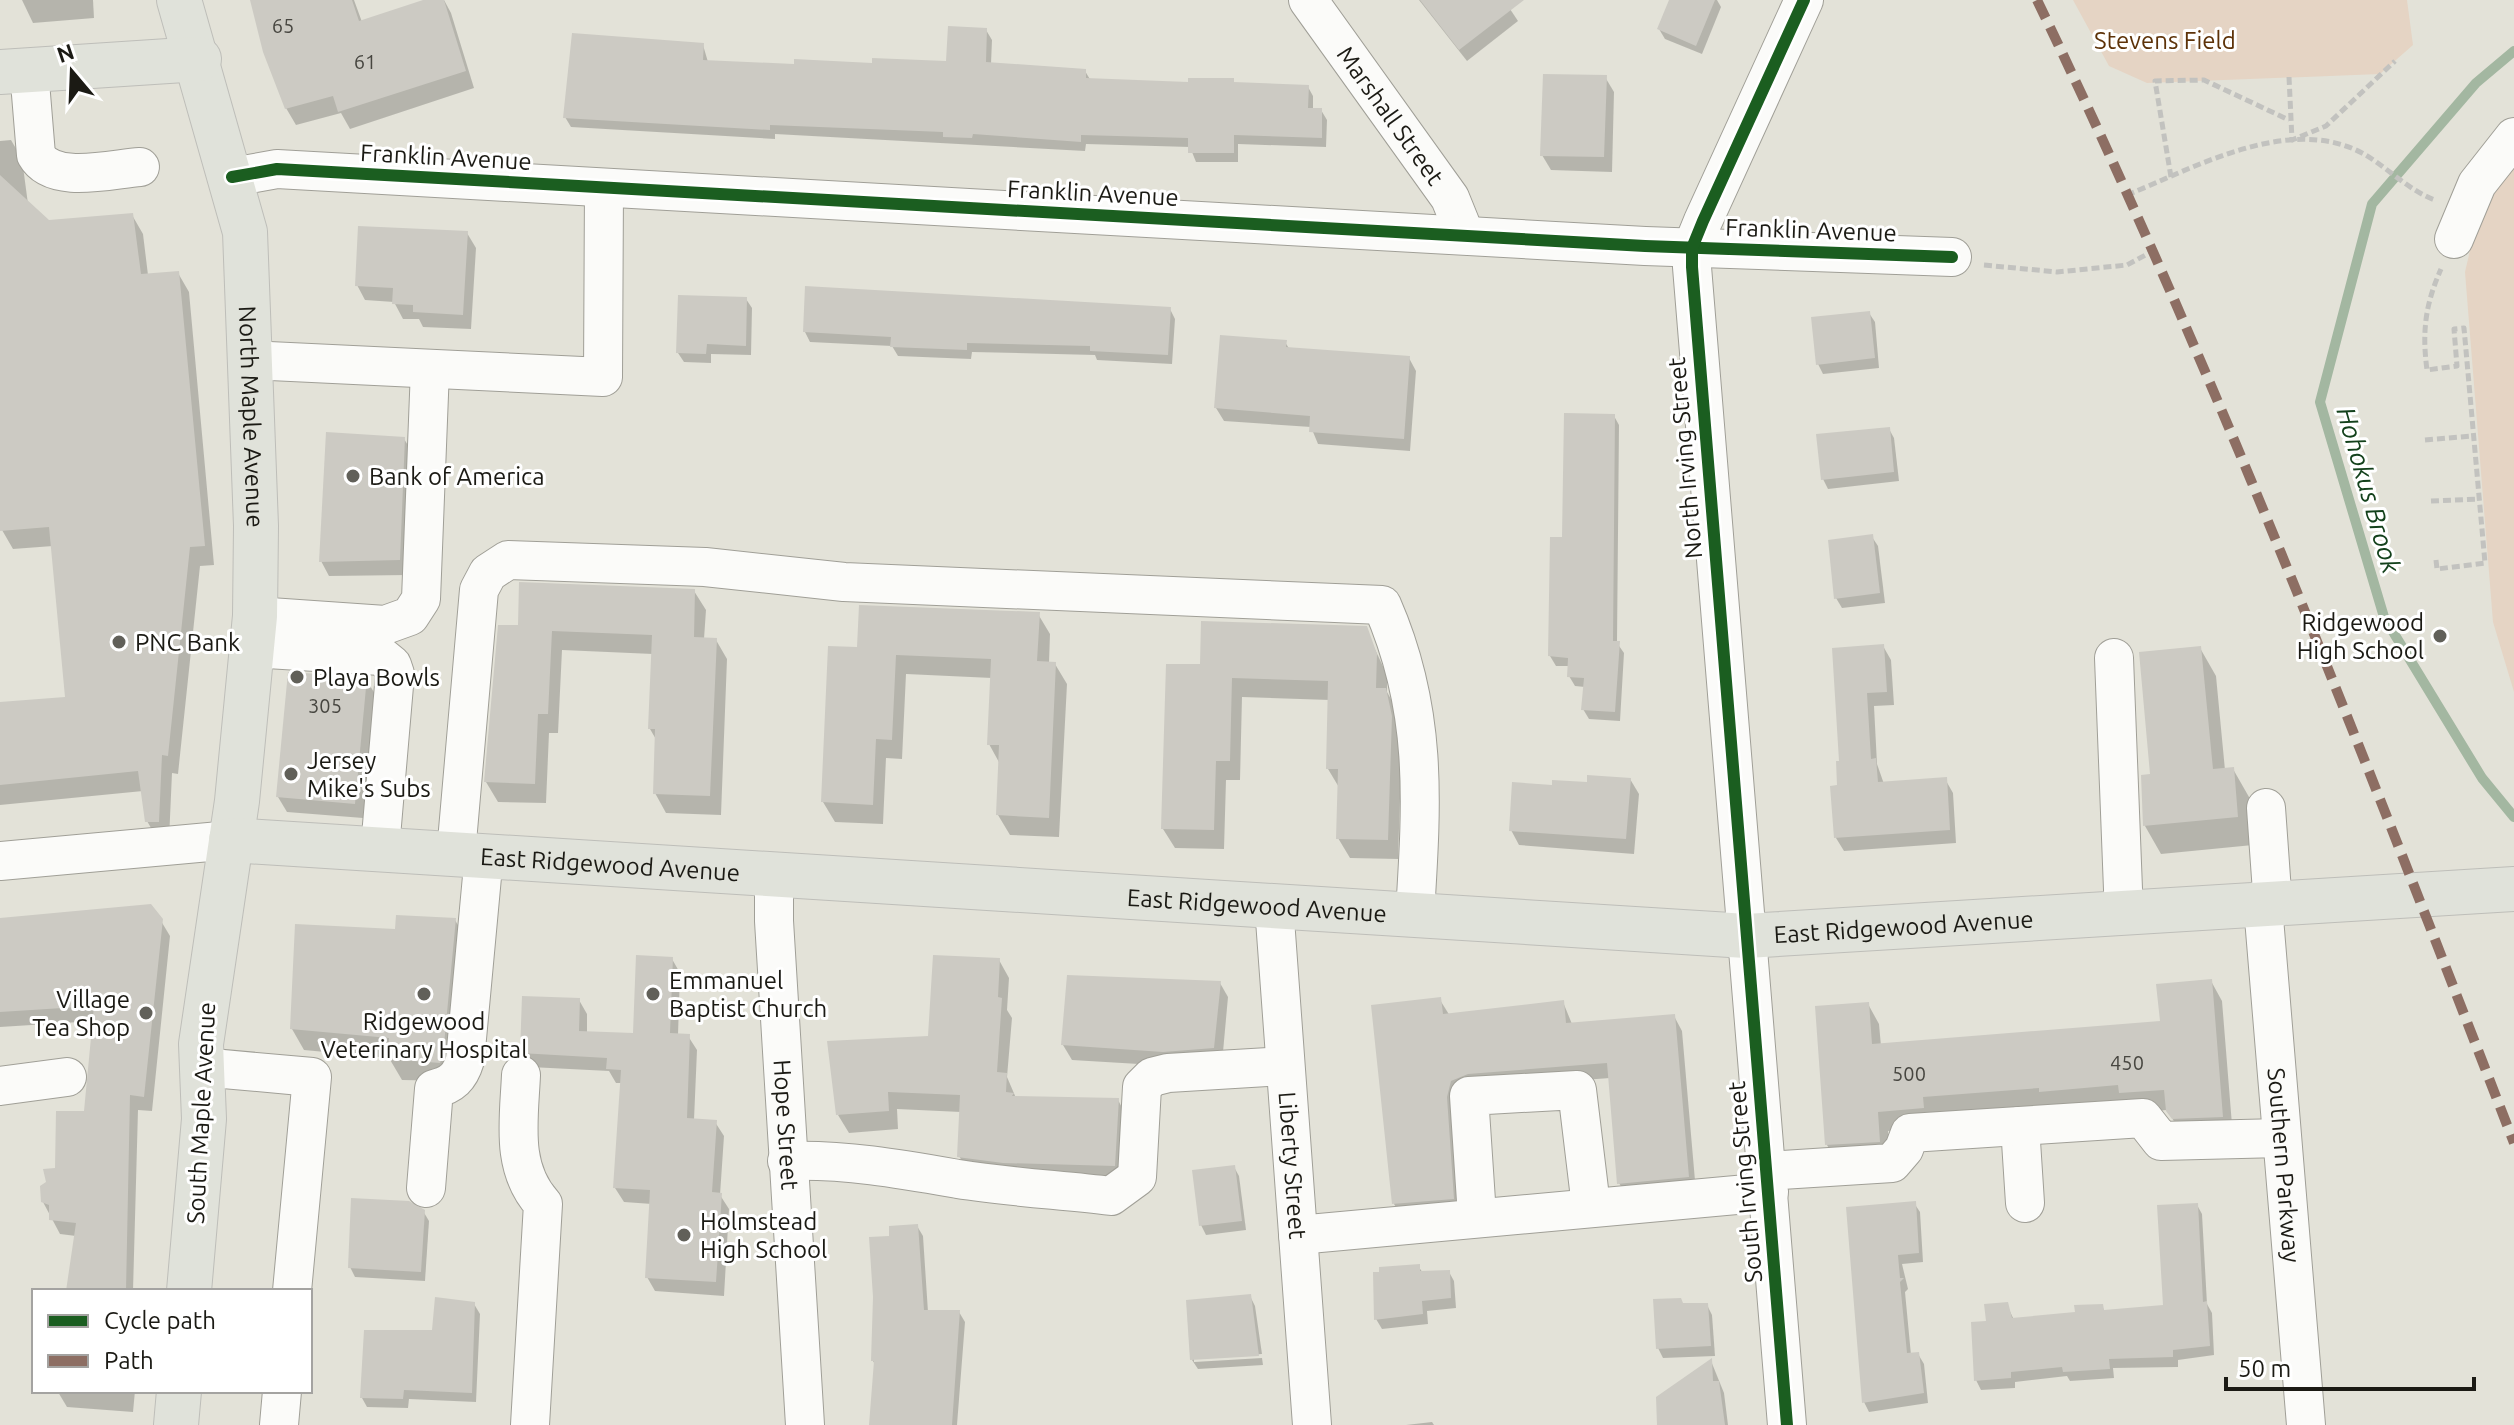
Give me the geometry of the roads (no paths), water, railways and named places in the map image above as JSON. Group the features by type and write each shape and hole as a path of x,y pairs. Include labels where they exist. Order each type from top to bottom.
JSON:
{"main road":[{"name":"North Maple Avenue","path":"179,0 232,177 248,257 256,526 253,632 231,840"},
{"path":"14,71 199,59"},
{"name":"East Ridgewood Avenue","path":"231,840 1746,936 2514,889"},
{"name":"South Maple Avenue","path":"189,1289 203,1148 203,1028 231,840"},
{"path":"176,1425 179,1393"}],"street":[{"name":"Marshall Street","path":"1308,0 1450,198 1465,235"},
{"name":"North Irving Street","path":"1746,936 1692,248 1804,0"},
{"path":"14,71 41,164 59,172 140,167"},
{"path":"2454,239 2477,184 2514,137"},
{"name":"Franklin Avenue","path":"232,177 277,169 1692,248 1952,257"},
{"path":"250,360 603,377 604,188"},
{"path":"253,632 385,625 410,616 421,599 430,369"},
{"path":"426,1188 434,1089 452,1082 461,1073 465,1060 471,716 479,590 488,573 508,560 705,567 844,582 1382,605 1402,651 1416,722 1421,795 1415,913"},
{"path":"253,632 381,656 392,665 395,674 380,848"},
{"path":"2114,658 2124,915"},
{"name":"Southern Parkway","path":"2266,808 2268,906 2281,1138 2306,1425"},
{"name":"East Ridgewood Avenue","path":"0,861 231,840"},
{"name":"Hope Street","path":"774,873 787,1161 805,1425"},
{"name":"Liberty Street","path":"1274,906 1312,1425"},
{"name":"South Irving Street","path":"1746,936 1787,1425"},
{"path":"787,1161 820,1160 904,1168 961,1179 1111,1196 1137,1177 1142,1087 1152,1077 1168,1073 1285,1066"},
{"path":"201,1067 312,1077 292,1289"},
{"path":"521,1075 518,1147 531,1191 543,1204 530,1425"},
{"path":"0,1086 67,1077"},
{"path":"1477,1216 1469,1096 1577,1090 1591,1206"},
{"path":"1298,1235 1591,1206 1892,1163 1904,1149 1910,1133 2143,1118 2161,1141 2281,1138"},
{"path":"2020,1126 2025,1203"},
{"path":"279,1425 282,1393"}],"waterway":[{"name":"Hohokus Brook","path":"2514,51 2476,83 2372,204 2320,402 2384,617 2482,778 2514,817"}],"place":[{"name":"Bank of America","path":"353,476"},
{"name":"Ridgewood High School","path":"2440,636"},
{"name":"PNC Bank","path":"119,642"},
{"name":"Playa Bowls","path":"297,677"},
{"name":"Jersey Mike's Subs","path":"291,774"},
{"name":"Ridgewood Veterinary Hospital","path":"424,994"},
{"name":"Emmanuel Baptist Church","path":"653,994"},
{"name":"Village Tea Shop","path":"146,1013"},
{"name":"Holmstead High School","path":"684,1235"}],"park label":[{"name":"Stevens Field","path":"2165,40"}]}
